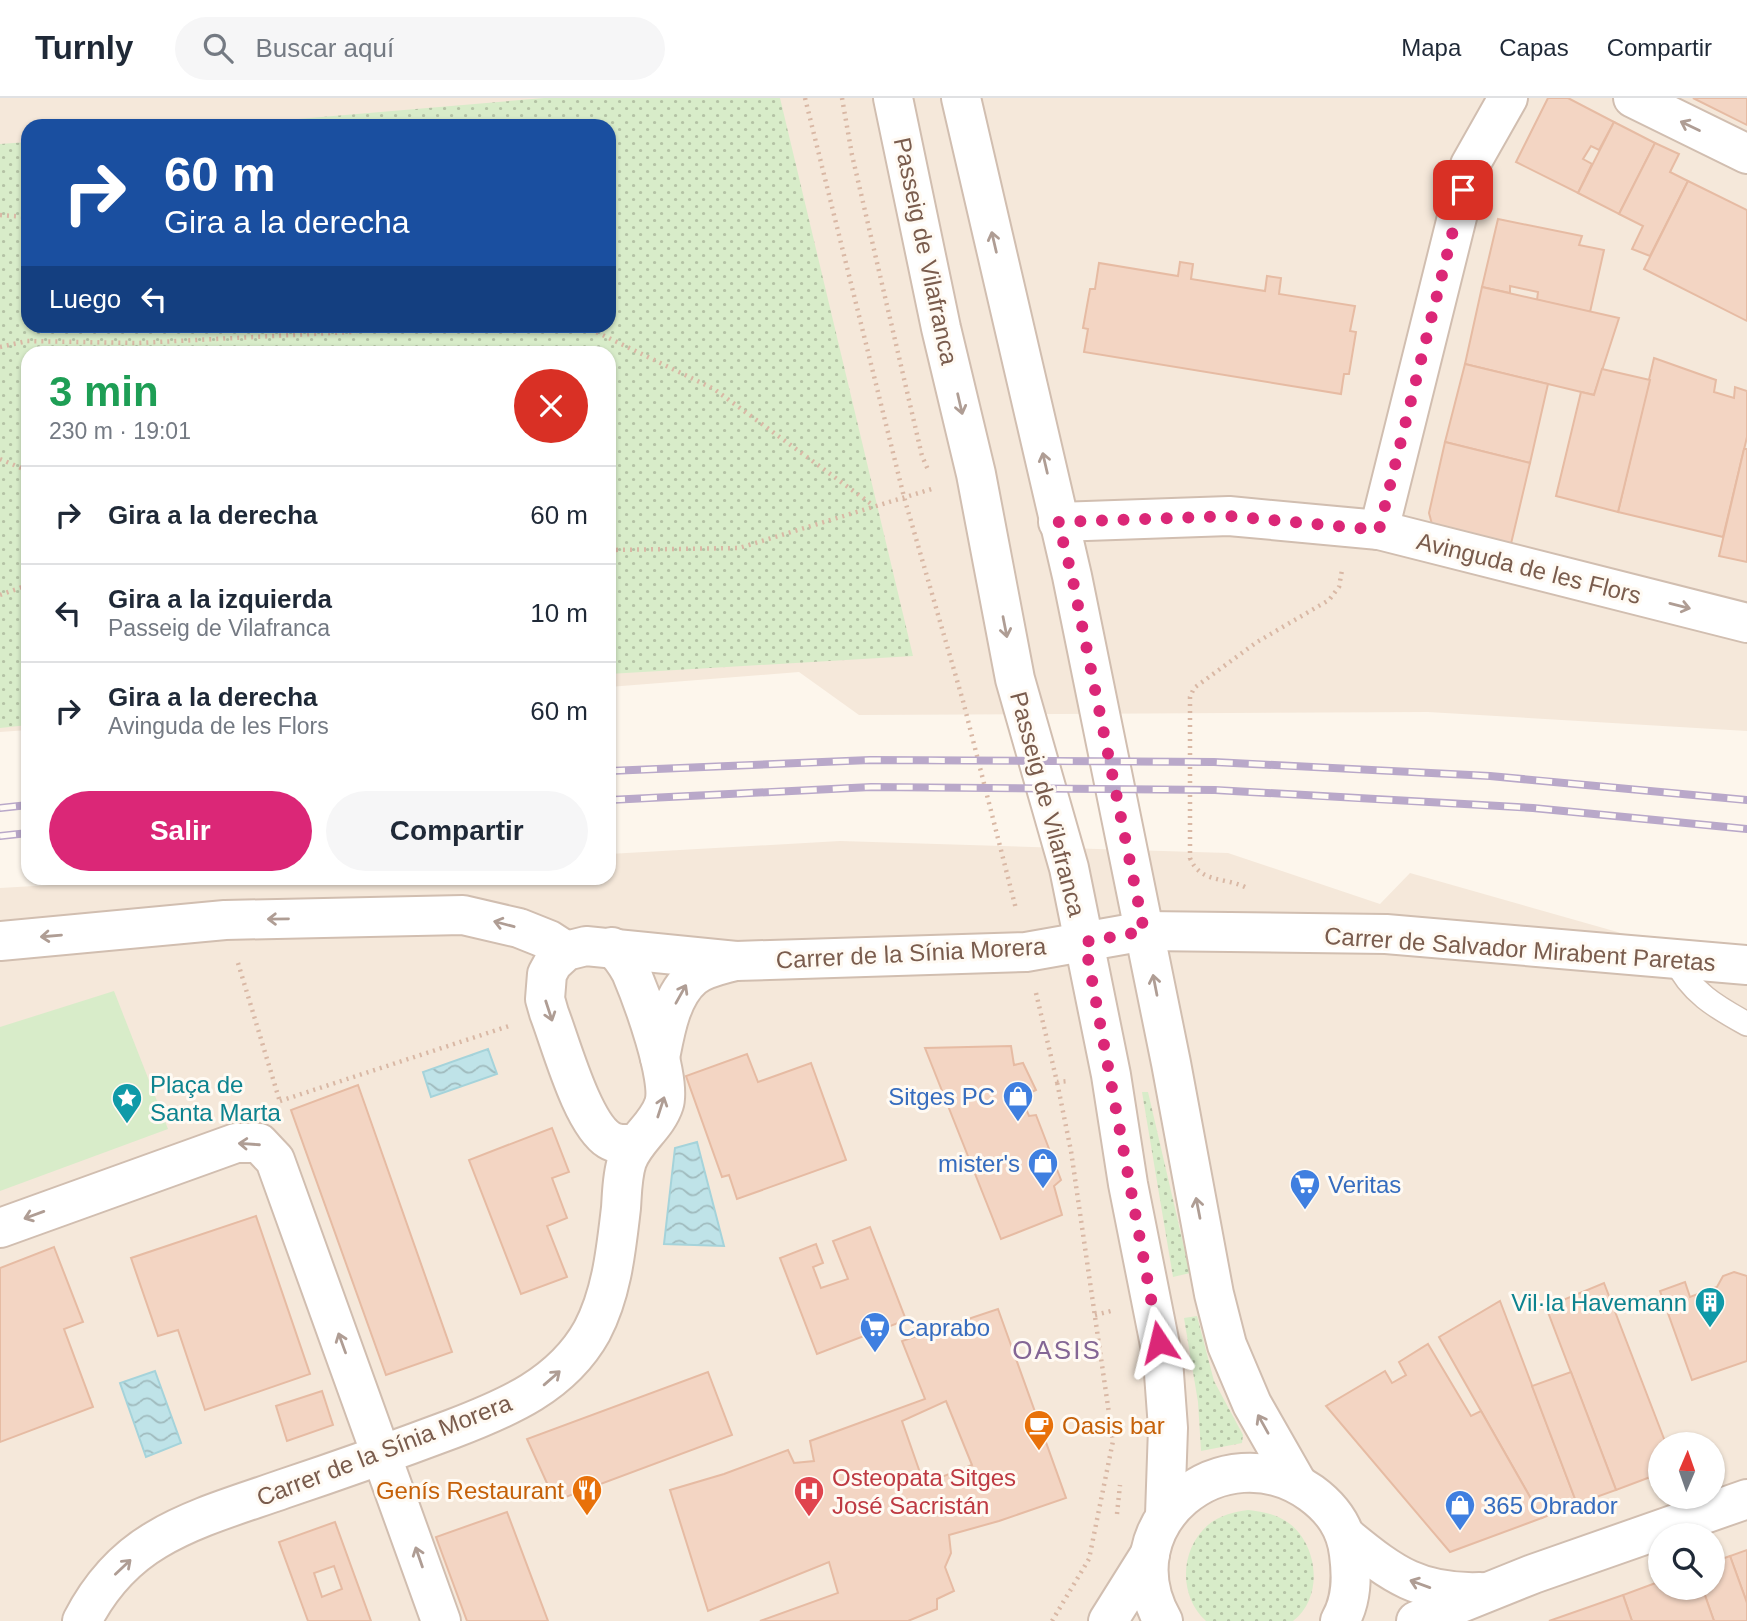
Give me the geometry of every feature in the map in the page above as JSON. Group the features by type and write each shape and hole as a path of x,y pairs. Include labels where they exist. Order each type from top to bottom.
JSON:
{"street":[{"name":"Passeig de Vilafranca","path":"893,98 941,328 976,474 1015,678 1069,868 1085,942 1163,1360 1168,1428 1165,1514"},
{"path":"961,98 1072,576 1214,1294 1227,1345 1252,1404 1297,1483"},
{"path":"1379,530 1470,165 1508,98"},
{"path":"1633,98 1747,154"},
{"name":"Avinguda de les Flors","path":"1058,522 1229,516 1379,530 1747,623"},
{"path":"0,941 225,920 463,915 519,928 549,940 566,951 553,963 547,974 545,988 550,1013 582,1102 594,1127 608,1139 617,1143 636,1144"},
{"name":"Carrer de Salvador Mirabent Paretas","path":"1085,942 1144,931 1386,934 1747,965"},
{"name":"Carrer de la Sínia Morera","path":"566,951 586,946 612,947 736,961 1026,952 1085,942"},
{"name":"Carrer de la Sínia Morera","path":"82,1621 95,1596 123,1565 156,1540 243,1503 489,1415 549,1382 573,1358 592,1331 615,1264 627,1162 636,1144 657,1119 665,1102 660,1058 630,971 612,947"},
{"name":"Carrer de la Sínia Morera","path":"660,1058 665,1034 682,989 695,975 736,961"},
{"path":"0,1228 236,1143 259,1143 275,1160 441,1621"},
{"path":"1108,1621 1150,1554 1165,1514 1192,1489 1218,1476 1246,1471 1297,1483 1333,1512 1348,1538 1387,1569 1423,1586 1452,1593 1487,1592"},
{"path":"1432,1619 1487,1592 1747,1499"},
{"path":"1340,1621 1351,1593 1348,1538"},
{"path":"1150,1554 1150,1590 1163,1621"}],"lane":[{"path":"1675,959 1692,986 1709,1003 1747,1024"}],"path":[{"path":"805,98 904,498 1001,844"},
{"name":"Passeig de Vilafranca","path":"842,98 852,155 922,456 936,487"},
{"path":"0,215 21,216"},
{"path":"0,347 27,341 138,343 332,333"},
{"path":"598,333 714,389 874,506 739,548 616,550"},
{"path":"0,459 21,468"},
{"path":"1204,876 1195,869 1190,858 1190,696 1194,688 1257,642 1329,600 1339,587 1343,571 1331,525"},
{"path":"0,595 21,588"},
{"path":"225,920 280,1101 259,1143"},
{"path":"280,1101 550,1013"},
{"path":"1052,1621 1089,1559 1113,1441 1070,1151 1057,1082"},
{"path":"1116,1518 1121,1479"}],"shaded area":[{"path":"0,98 1747,98 1747,731 1428,712 859,715 799,672 616,686 616,346 21,346 21,730 0,732"},
{"path":"840,841 1228,853 1380,904 1410,873 1628,935 1747,945 1747,1621 0,1621 0,888 51,885 616,885 616,854"}],"green space":[{"path":"544,98 780,98 913,656 616,674 616,346 21,346 21,726 0,728 0,144 21,142 21,333 616,333 616,119 298,119"},
{"path":"114,991 168,1129 0,1191 0,1027"},
{"path":"1142,1092 1148,1092 1190,1273 1173,1277"},
{"path":"1197,1316 1214,1381 1243,1435 1242,1443 1201,1451 1198,1402 1184,1318"},
{"path":"1248,1510 1280,1518 1290,1524 1307,1545 1314,1572 1313,1586 1310,1599 1293,1621 1206,1621 1191,1599 1186,1573 1192,1547 1199,1535 1217,1519"}],"water":[{"path":"488,1049 497,1074 431,1097 423,1072"},
{"path":"697,1142 724,1246 664,1244 675,1148"},
{"path":"155,1371 181,1443 146,1457 120,1383"}],"building":[{"path":"1548,98 1568,98 1614,122 1599,150 1591,146 1583,159 1592,164 1578,193 1516,162"},
{"path":"1693,98 1747,98 1747,125"},
{"path":"1614,122 1655,143 1619,214 1578,193"},
{"path":"1655,143 1679,154 1670,172 1688,181 1650,256 1632,249 1643,226 1619,214"},
{"path":"1688,181 1747,210 1747,321 1644,269"},
{"path":"1498,219 1582,236 1579,245 1604,250 1590,312 1537,300 1538,292 1510,286 1510,293 1482,287"},
{"path":"1180,262 1193,264 1191,279 1265,291 1267,276 1281,278 1279,294 1355,306 1350,331 1356,332 1349,374 1344,374 1341,394 1084,352 1088,329 1083,328 1090,289 1095,289 1099,263 1178,276"},
{"path":"1482,287 1619,318 1594,395 1465,364"},
{"path":"1654,358 1716,380 1714,392 1734,398 1735,387 1747,391 1747,437 1723,537 1618,512"},
{"path":"1465,364 1548,384 1530,463 1445,442"},
{"path":"1602,369 1650,380 1618,512 1556,496 1581,392 1594,395"},
{"path":"1445,442 1530,463 1510,548 1433,528 1429,513"},
{"path":"1744,449 1747,449 1747,562 1719,556"},
{"path":"1011,1046 1014,1065 1023,1063 1036,1090 1021,1097 1029,1116 1036,1115 1061,1180 1054,1186 1062,1215 1001,1239 925,1048"},
{"path":"747,1054 758,1082 811,1063 846,1160 737,1199 729,1175 722,1177 686,1076"},
{"path":"358,1085 452,1352 386,1375 291,1110"},
{"path":"552,1128 569,1172 552,1178 567,1218 547,1226 567,1277 521,1294 469,1160"},
{"path":"256,1216 310,1374 205,1410 178,1330 158,1336 131,1258"},
{"path":"870,1227 906,1320 817,1354 780,1258 816,1244 823,1263 813,1267 821,1288 848,1279 833,1241"},
{"path":"54,1247 83,1322 64,1329 93,1407 0,1442 0,1268"},
{"name":"Vil·la Havemann","path":"1734,1272 1747,1276 1747,1361 1692,1380 1660,1291 1685,1282 1690,1297 1717,1287 1723,1276"},
{"path":"1604,1283 1661,1432 1648,1432 1648,1478 1616,1490 1546,1307"},
{"path":"1500,1301 1577,1504 1542,1518 1439,1337"},
{"path":"998,1309 1066,1498 949,1535 951,1553 945,1567 954,1591 937,1599 937,1609 908,1621 760,1621 838,1593 829,1562 708,1611 670,1490 724,1474 788,1450 794,1463 814,1461 810,1441 925,1399 902,1341","holes":["946,1401 972,1465 924,1484 902,1421"]},
{"path":"1428,1344 1471,1416 1481,1411 1542,1518 1450,1552 1326,1406 1385,1371 1392,1383 1406,1375 1399,1362"},
{"path":"708,1372 732,1435 555,1501 527,1439"},
{"path":"1571,1372 1616,1490 1577,1504 1532,1386"},
{"path":"322,1391 333,1425 287,1441 276,1406"},
{"path":"507,1512 548,1621 467,1621 436,1537"},
{"path":"335,1522 371,1621 308,1621 279,1542","holes":["334,1566 342,1589 322,1597 314,1573"]},
{"path":"1747,1550 1747,1603 1730,1556"},
{"path":"1730,1556 1747,1603 1747,1621 1714,1621 1707,1600 1725,1600 1725,1558"},
{"path":"1648,1586 1648,1600 1707,1600 1714,1621 1632,1621 1623,1595"},
{"path":"1623,1595 1632,1621 1549,1621"}],"railway":[{"path":"616,771 870,760 1214,762 1490,776 1747,800"},
{"path":"616,800 871,787 1215,790 1533,808 1747,829"},
{"path":"0,808 21,806"},
{"path":"0,836 21,834"}],"place":[{"name":"Sitges PC","path":"1018,1123"},
{"name":"Plaça de Santa Marta","path":"127,1125"},
{"name":"mister's","path":"1043,1190"},
{"name":"Veritas","path":"1305,1211"},
{"name":"Vil·la Havemann","path":"1710,1329"},
{"name":"Caprabo","path":"875,1354"},
{"name":"Oasis bar","path":"1039,1452"},
{"name":"Genís Restaurant","path":"587,1517"},
{"name":"Osteopata Sitges José Sacristán","path":"809,1518"},
{"name":"365 Obrador","path":"1460,1532"}],"district":[{"name":"OASIS","path":"1057,1350"}],"route":[{"path":"1159,1342 1085,942 1144,931 1072,576 1058,522 1229,516 1379,530 1463,190"}]}
